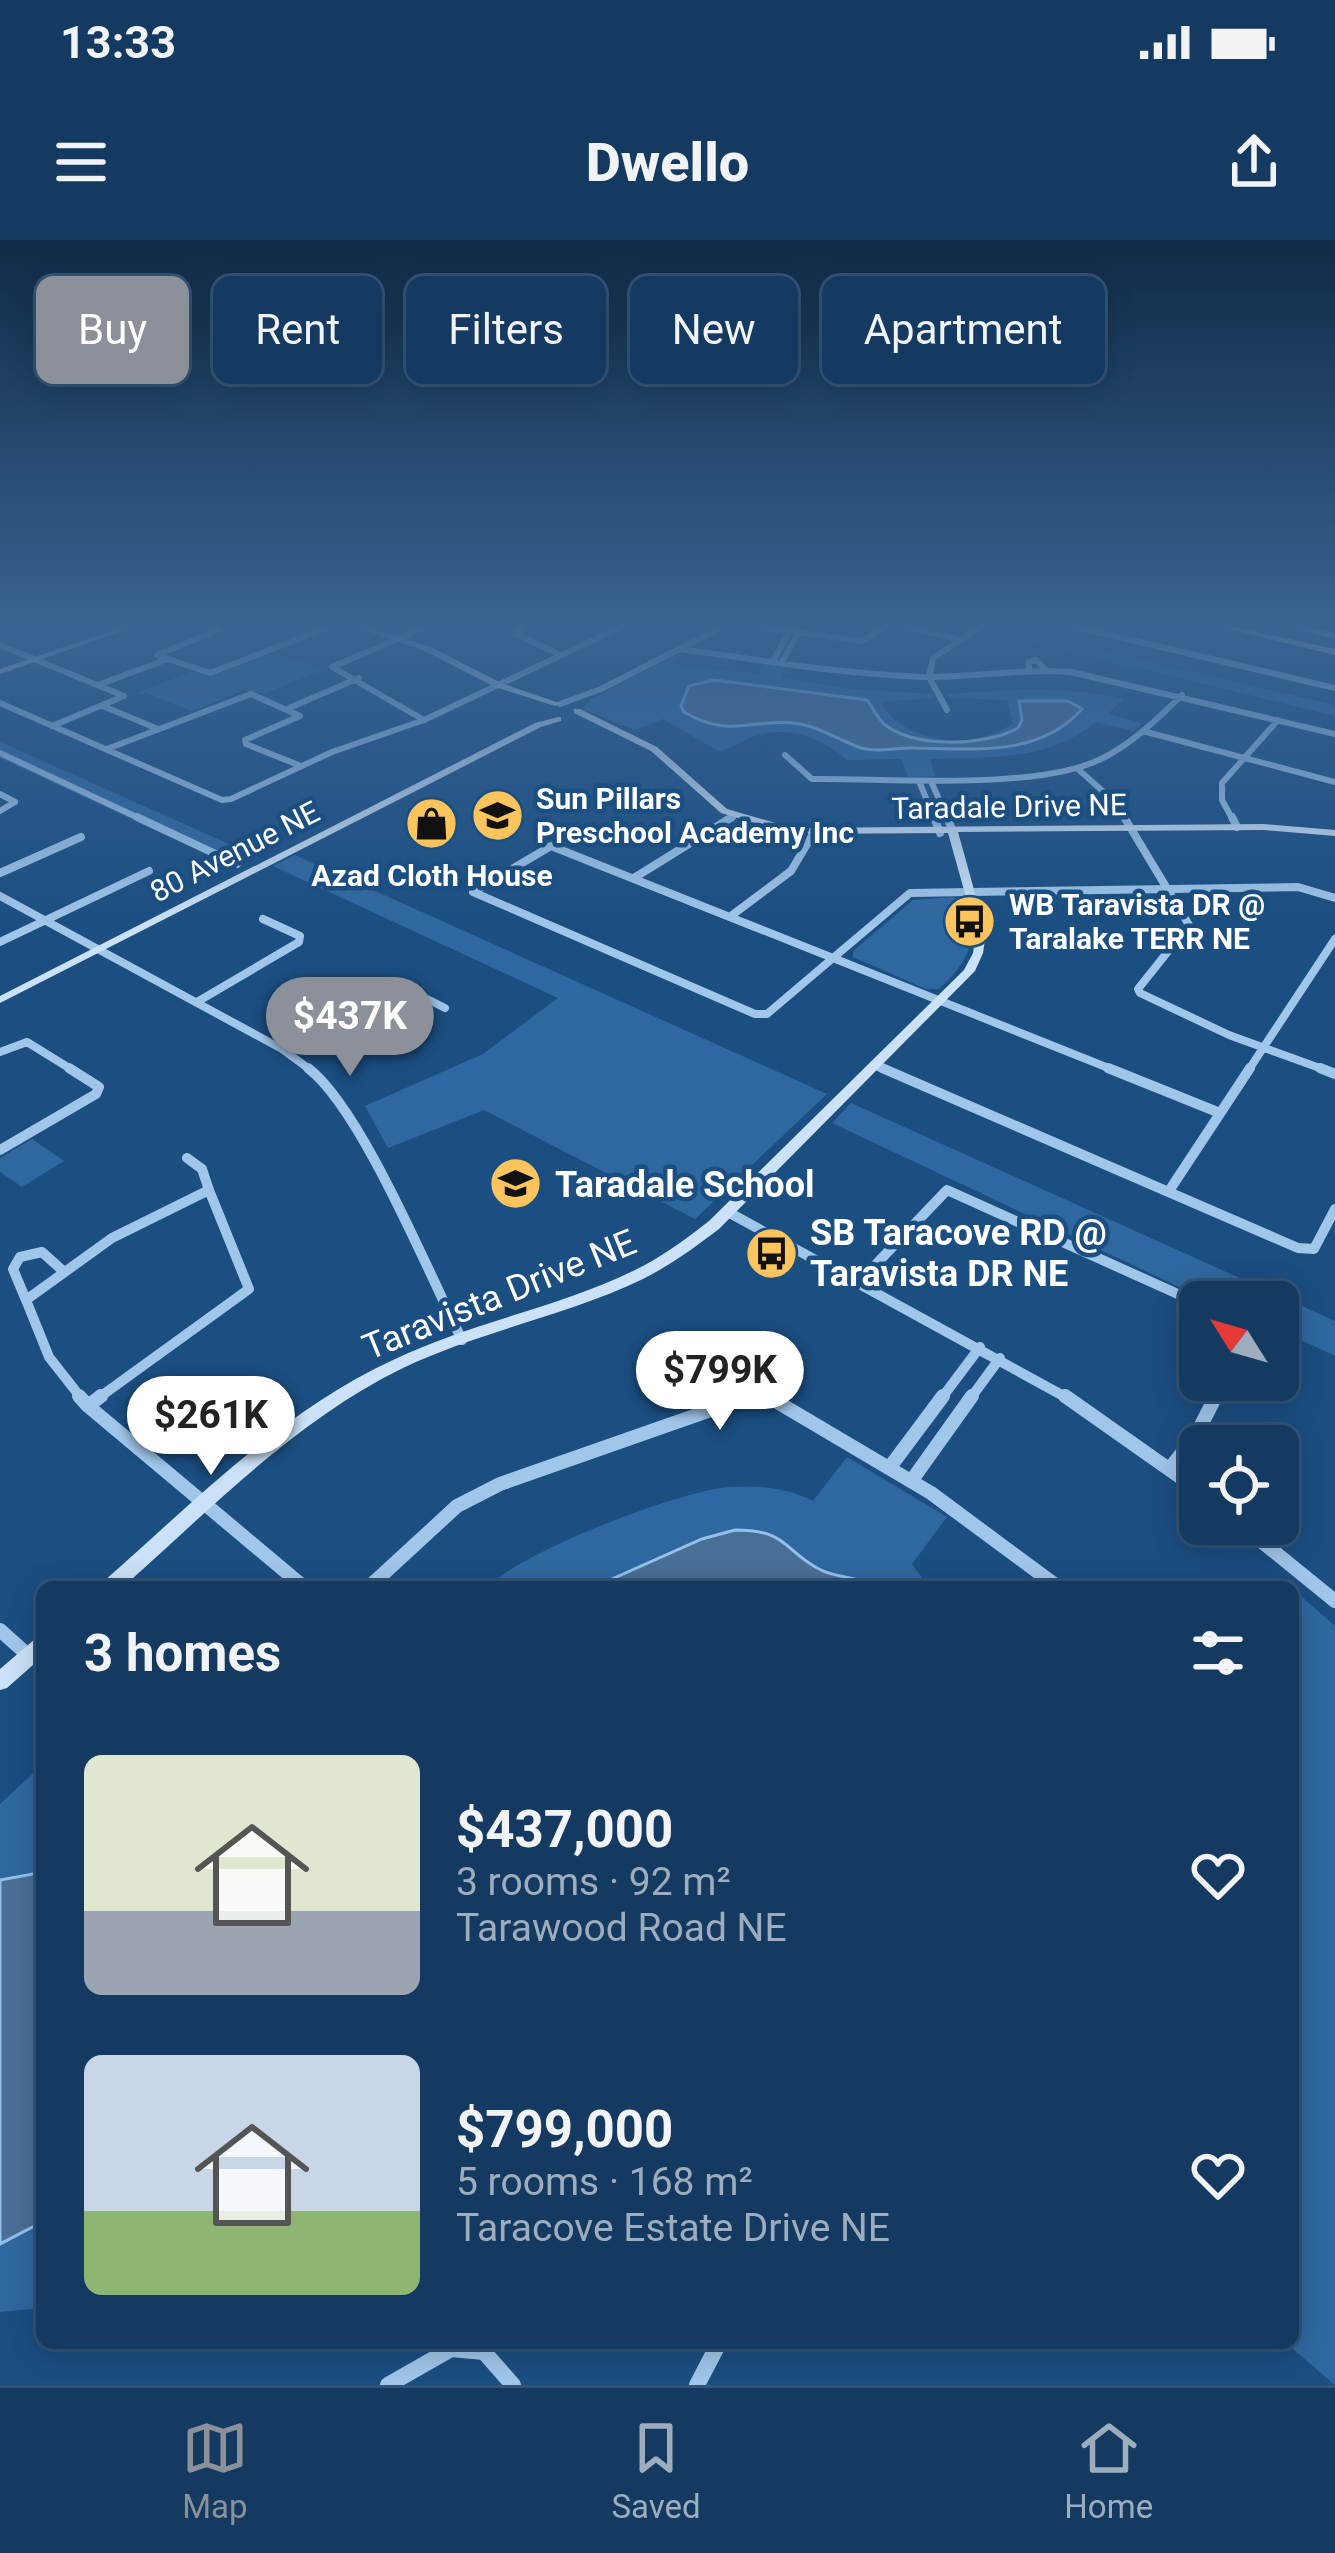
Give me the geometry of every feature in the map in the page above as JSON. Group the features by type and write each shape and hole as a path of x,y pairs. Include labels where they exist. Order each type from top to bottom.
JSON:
{"street":[{"path":"52,726 222,800 408,726"},
{"path":"151,726 158,729"},
{"path":"107,749 165,726"},
{"path":"276,726 244,740 301,766"},
{"name":"80 Avenue NE","path":"0,1000 519,726"},
{"name":"80 Avenue NE","path":"0,990 536,726"},
{"name":"Taradale Drive NE","path":"596,726 642,742"},
{"name":"Taradale Drive NE","path":"609,726 642,742 681,771 706,798 734,815 813,834 1237,827 1335,832"},
{"path":"785,755 812,779 1019,778 1078,770 1116,754 1148,726"},
{"path":"1237,827 1220,792 1226,776 1272,726"},
{"path":"1303,726 1335,734"},
{"path":"1145,729 1335,780"},
{"path":"0,753 237,864"},
{"path":"1078,770 1108,794 1190,925 1138,989 1140,994 1335,1074"},
{"path":"919,781 947,833"},
{"path":"931,781 947,833"},
{"path":"0,794 15,802 0,811"},
{"path":"634,878 734,815"},
{"name":"Taravista Drive NE","path":"117,1581 335,1400 399,1364 639,1278 688,1247 728,1212 962,981 979,953 981,933 972,893 947,833"},
{"path":"731,916 794,868 813,834"},
{"path":"0,873 80,837"},
{"path":"1220,1112 836,957 543,847 472,892 755,1014 767,1013 836,957 910,893 1298,887 1335,898"},
{"path":"0,942 149,871"},
{"path":"0,896 282,1049 326,1082 358,1132 462,1340"},
{"path":"196,1002 299,942 300,936 263,919"},
{"path":"1169,1191 1335,939"},
{"path":"282,1049 387,986 399,985 445,1008"},
{"path":"0,1052 27,1042 99,1087 96,1094 0,1150"},
{"path":"876,1066 1298,1248 1314,1249 1335,1209"},
{"path":"88,1406 249,1289 202,1168 187,1158"},
{"path":"26,1300 62,1270 133,1227 208,1190"},
{"path":"860,1281 947,1190 1179,1294"},
{"path":"728,1212 1000,1358 1098,1415 1179,1474"},
{"path":"62,1270 42,1252 20,1257 14,1269 38,1340 64,1382 297,1581"},
{"path":"890,1467 980,1347"},
{"path":"912,1480 1000,1358"},
{"path":"375,1581 440,1520 500,1484 761,1393 912,1480 1050,1581"},
{"path":"1171,1467 1196,1436 1214,1401"},
{"path":"1266,1545 1335,1601"},
{"path":"0,1630 35,1651 0,1682"},
{"path":"388,2385 451,2349 484,2352 513,2385"},
{"path":"697,2385 716,2349"}],"shaded area":[{"path":"675,726 905,726 922,735 960,740 1007,726 1090,726 1038,751 930,759 935,776 908,777 901,759 847,760 827,745 792,733 755,736 718,751"},
{"path":"808,726 887,726 913,738 950,742 987,738 1019,726 1061,726 1005,747 874,750"},
{"path":"0,742 256,856 234,867 0,758"},
{"path":"295,855 827,1094 695,1219 484,1110 388,1148 365,1106 483,1054 558,998 273,866"},
{"path":"953,897 966,903 971,939 957,970 939,989 926,989 853,957 853,951 913,900"},
{"path":"851,1103 1246,1281 1179,1281 1179,1287 832,1123"},
{"path":"32,1139 64,1161 22,1187 0,1172 0,1158"},
{"path":"1299,1305 1335,1321 1335,1356 1299,1339"},
{"path":"847,1457 947,1517 912,1564 925,1581 496,1581 566,1541 707,1491 762,1487 813,1501"},
{"path":"735,1530 765,1533 819,1569 860,1581 608,1581 702,1539"},
{"path":"1299,1594 1335,1626 1335,2385 1293,2349 1299,2349"},
{"path":"36,1771 36,2309 0,2312 0,1804"},
{"path":"36,1873 36,2225 0,2244 0,1880"}],"place":[{"name":"Sun Pillars Preschool Academy Inc","path":"497,816"},
{"name":"Azad Cloth House","path":"432,824"},
{"name":"WB Taravista DR @ Taralake TERR NE","path":"970,922"},
{"name":"Taradale School","path":"516,1184"},
{"name":"SB Taracove RD @ Taravista DR NE","path":"771,1253"}]}
